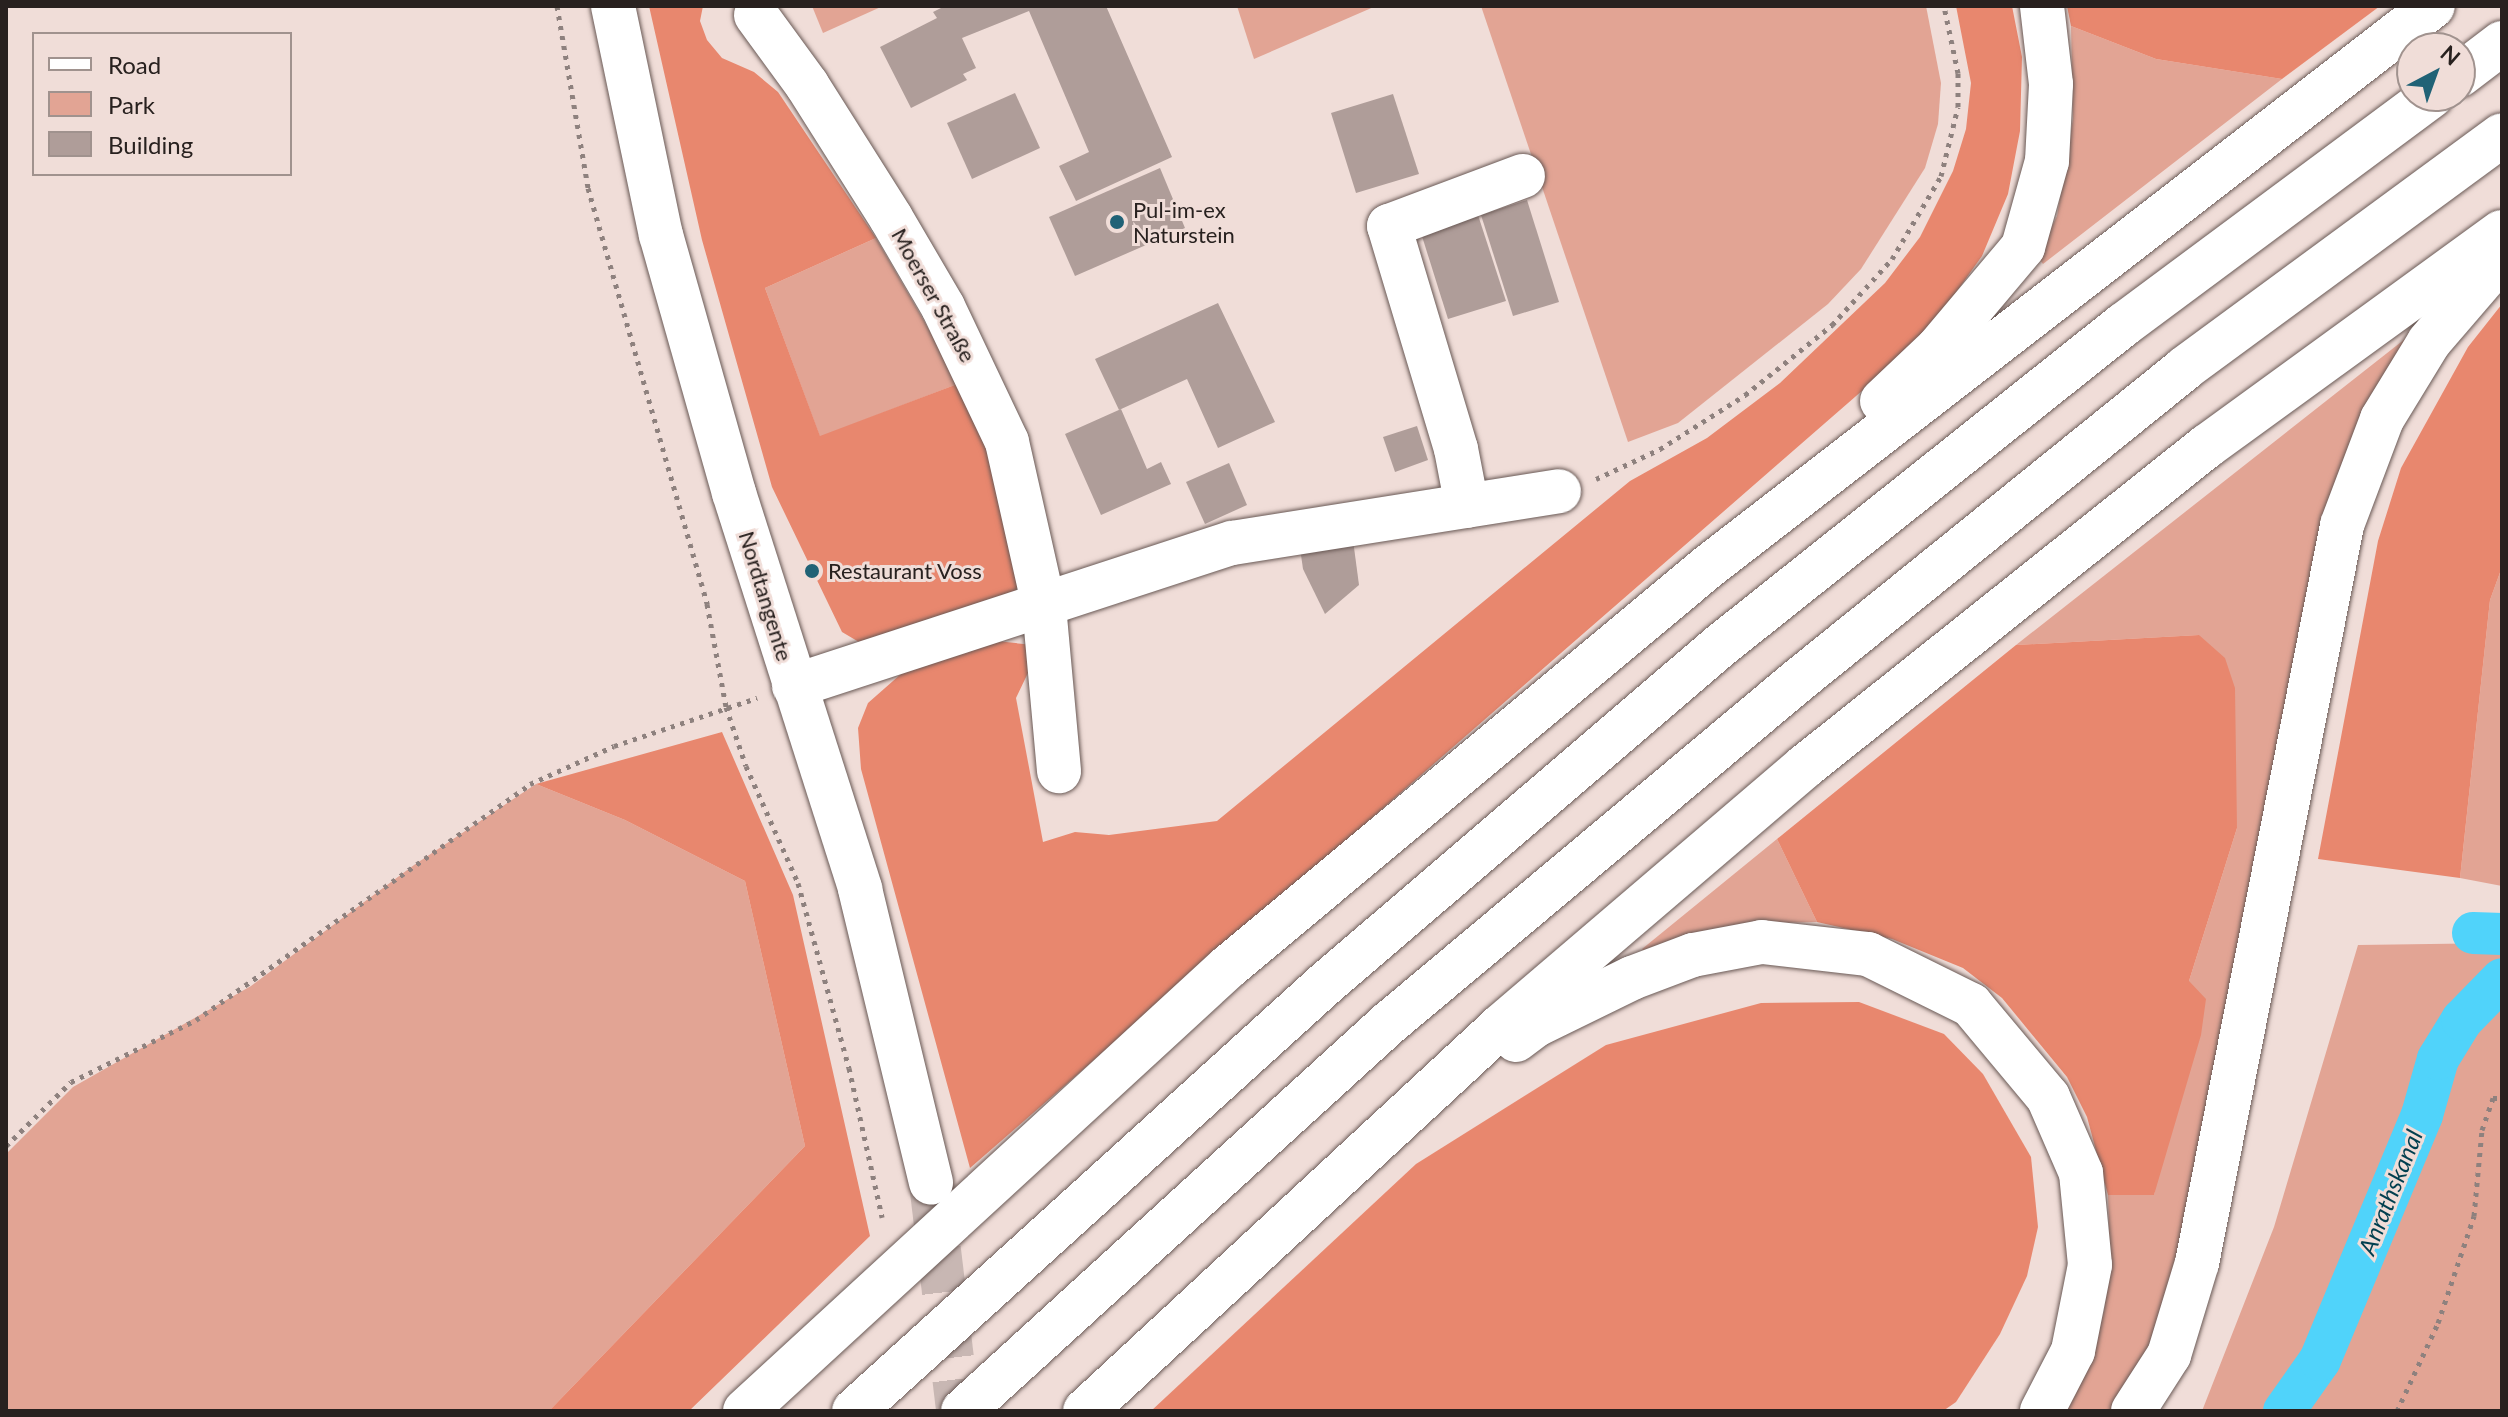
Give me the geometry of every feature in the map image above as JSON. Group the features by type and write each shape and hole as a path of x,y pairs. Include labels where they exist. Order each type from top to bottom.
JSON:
{"main road":[{"name":"Nordtangente","path":"613,6 661,235 794,686 860,889 931,1183"},
{"path":"1709,566 1938,348 2023,247 2047,161 2051,84 2042,6"},
{"path":"745,1411 1228,967 1709,566 2433,6"},
{"name":"Moerser Straße","path":"756,15 807,85 883,204 978,375 1011,457 1044,606 1059,771"},
{"path":"2476,63 2502,43"},
{"path":"854,1411 1325,984 1721,645 2123,325 2409,112"},
{"path":"963,1411 1389,1023 1800,679 2185,368 2502,135"},
{"path":"1467,506 1456,449 1389,226 1523,176"},
{"path":"1085,1411 1501,1026 1804,767 2207,446 2502,232"},
{"path":"2133,1411 2169,1355 2197,1263 2342,525 2382,419 2429,342 2502,257"},
{"path":"794,686 1278,532 1559,491"},
{"path":"1351,1165 1536,1025 1632,978 1693,955 1762,942 1868,954 1971,1005 2048,1097 2081,1173 2090,1265 2073,1351 2042,1411"}],"path":[{"path":"557,6 588,188 707,604 726,707 746,766 798,883 882,1217"},
{"path":"1559,491 1660,449 1745,395 1832,325 1892,259 1941,176 1956,119 1958,73 1944,6"},
{"path":"6,1146 71,1082 196,1020 530,784 614,746 726,707"},
{"path":"2397,1411 2438,1323 2474,1216 2482,1130 2493,1098 2502,1098"}],"green space":[{"path":"812,6 883,6 823,33"},
{"path":"1237,6 1376,6 1254,59"},
{"path":"1481,6 1926,6 1941,83 1938,124 1925,168 1861,269 1828,304 1678,423 1628,442"},
{"path":"2071,26 2156,59 2282,79 2043,264 2037,256 2057,216 2073,119"},
{"path":"876,238 960,383 820,437 765,288"},
{"path":"2410,335 2183,1279 2122,1411 2065,1411 2092,1355 2104,1311 2110,1263 2108,1195 2154,1195 2189,981 2237,828 2199,635 2016,645"},
{"path":"2502,567 2502,886 2460,878 2490,600"},
{"path":"536,784 625,820 745,881 805,1146 549,1411 6,1411 6,1154 73,1087 251,986 414,865"},
{"path":"1777,839 1817,922 1774,923 1646,955 1642,949"},
{"path":"2502,943 2502,1411 2202,1411 2274,1227 2358,945"}],"shaded area":[{"path":"649,6 703,6 700,21 707,40 722,58 754,72 778,92 876,238 765,288 820,436 960,383 999,471 1019,580 1014,599 864,645 842,632 772,487 702,240"},
{"path":"1956,6 2012,6 2022,57 2020,131 2008,194 1982,256 1925,336 970,1168 861,769 858,728 868,703 910,666 987,640 1033,645 1037,654 1016,698 1043,842 1075,832 1109,835 1217,821 1630,481 1707,438 1780,383 1885,283 1920,237 1953,171 1966,129 1971,83"},
{"path":"2067,6 2380,6 2282,79 2156,59 2071,26"},
{"path":"2502,304 2502,567 2490,600 2460,878 2318,859 2378,541 2401,468 2468,347"},
{"path":"2199,635 2225,658 2235,688 2237,828 2189,981 2206,999 2201,1035 2154,1195 2108,1195 2087,1117 2067,1077 2002,998 1963,968 1892,939 1817,922 1777,839 2016,645"},
{"path":"722,732 793,895 870,1236 689,1411 549,1411 805,1146 745,881 625,820 536,784"},
{"path":"1859,1002 1944,1034 1983,1074 2031,1157 2038,1227 2027,1276 2000,1334 1956,1402 1943,1411 1151,1411 1416,1164 1606,1045 1761,1003"}],"building":[{"path":"945,6 1106,6 1172,157 1076,201 1059,166 1089,152 1029,11 962,38 976,68 963,74 967,80 911,108 880,47 937,18 933,12"},
{"path":"1015,93 1040,148 972,179 947,123"},
{"path":"1393,94 1419,174 1356,193 1331,113"},
{"name":"Pul-im-ex Naturstein","path":"1160,168 1185,228 1075,276 1049,217"},
{"path":"1527,200 1559,302 1513,316 1481,215"},
{"path":"1478,215 1506,301 1448,319 1421,233"},
{"path":"1218,303 1275,422 1218,448 1187,379 1119,410 1095,359"},
{"path":"1121,409 1147,469 1161,462 1171,484 1101,515 1065,434"},
{"path":"1417,426 1428,460 1395,472 1383,437"},
{"path":"1229,463 1247,505 1205,524 1186,482"},
{"path":"1353,540 1359,585 1325,614 1303,569 1300,548"}],"waterway":[{"name":"Anrathskanal","path":"2473,933 2502,934"},
{"name":"Anrathskanal","path":"2284,1411 2320,1360 2422,1115 2438,1059 2462,1020 2502,979"}],"tunnel":[{"path":"931,1183 958,1411"}],"place":[{"name":"Pul-im-ex Naturstein","path":"1117,222"},
{"name":"Restaurant Voss","path":"812,571"}]}
